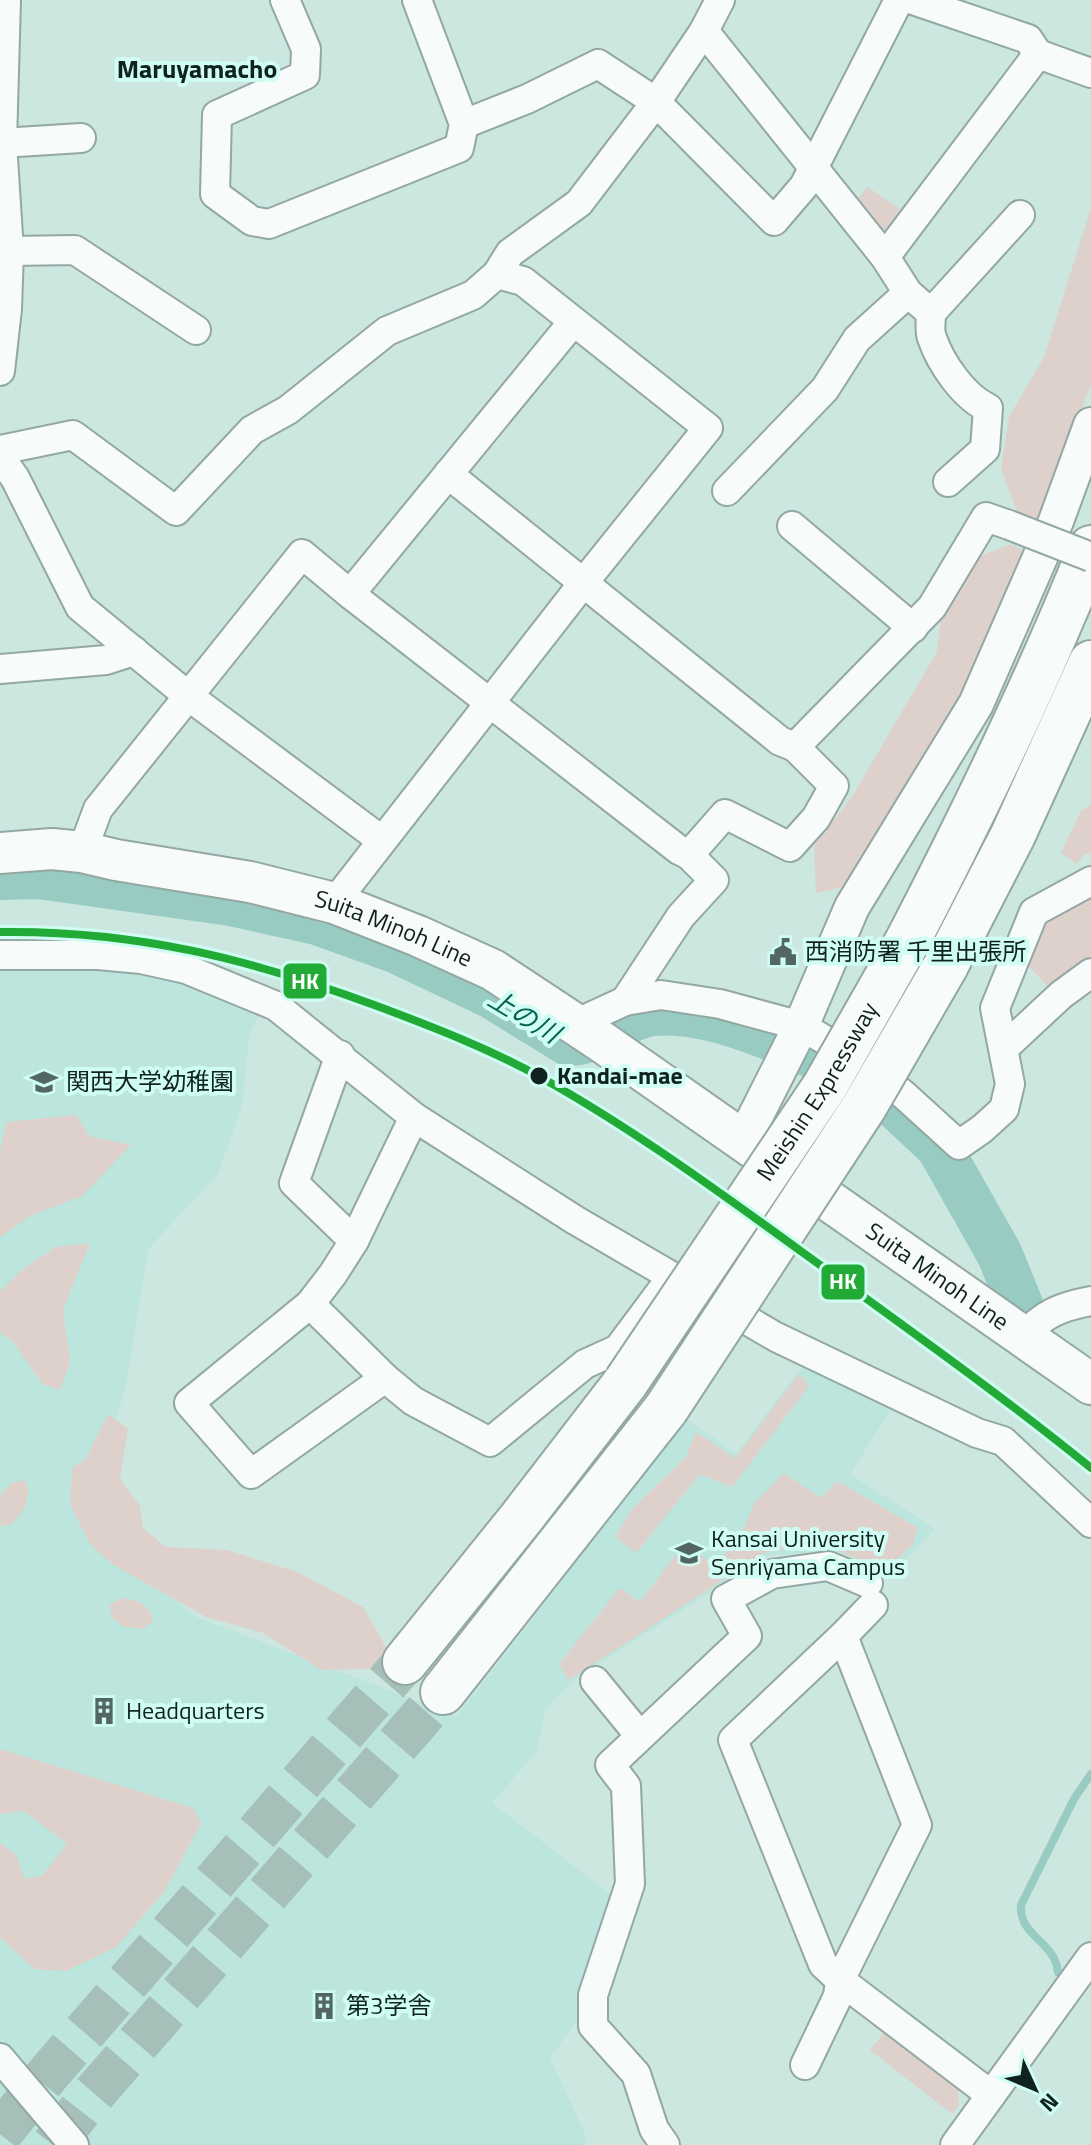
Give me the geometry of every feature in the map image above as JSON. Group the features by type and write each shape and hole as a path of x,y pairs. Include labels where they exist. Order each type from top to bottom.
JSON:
{"highway":[{"name":"Meishin Expressway","path":"405,1662 626,1382 825,1086 907,942 974,812 1061,623 1091,548"},
{"name":"Meishin Expressway","path":"443,1692 666,1409 864,1107 945,967 1013,835 1091,663"}],"main road":[{"name":"Suita Minoh Line","path":"0,853 52,849 82,852 250,882 334,903 493,970 1091,1384"}],"street":[{"path":"0,371 7,309 2,143 2,28 6,0"},
{"path":"285,0 306,49 305,75 217,115 215,194 252,221 269,224 459,148 464,124 417,0"},
{"path":"0,450 73,435 176,511 252,430 288,410 387,331 473,295 497,274 510,253 579,203 656,102 704,31 720,0"},
{"path":"464,124 527,99 598,64 656,102 774,221 804,186 899,0"},
{"path":"913,0 1028,39 1038,54 1091,73"},
{"path":"704,31 885,257 908,293 931,313"},
{"path":"885,257 1038,54"},
{"path":"2,143 81,138"},
{"path":"952,469 985,449 988,408 975,402 956,381 931,336 931,313 1020,215"},
{"path":"6,234 75,250 196,330"},
{"path":"334,903 380,839 708,428 523,281 497,274"},
{"path":"727,491 740,464 825,389 857,339 908,293"},
{"path":"350,594 573,322"},
{"path":"743,1141 793,1040 852,907 976,704 1056,521 1091,425"},
{"path":"0,457 15,478 80,607 187,695 380,839"},
{"path":"448,474 780,741 795,747 834,786 816,818 790,847 725,814 689,855"},
{"path":"795,747 932,607 986,517 1091,557"},
{"path":"792,526 913,628"},
{"path":"82,852 98,809 302,554 689,855 714,880 681,916 625,1001 586,1032"},
{"path":"0,669 106,660 134,651"},
{"path":"625,1001 661,995 704,1001 793,1040 861,1061 959,1145 1004,1109 1010,1084 995,1008 1034,912 1091,881"},
{"path":"0,955 98,955 141,959 186,969 276,1006 414,1117 671,1278 776,1337 977,1433 1003,1441 1091,1523"},
{"path":"1004,1048 1061,995 1091,973"},
{"path":"340,1055 294,1183 354,1241"},
{"path":"385,1378 251,1474 189,1403 310,1304 354,1241 414,1117"},
{"path":"310,1304 385,1378 413,1401 490,1442 585,1364 618,1349 671,1278"},
{"path":"1022,1337 1040,1318 1091,1301"},
{"path":"665,2145 654,2129 636,2074 593,2026 593,1995 630,1884 626,1786 610,1765 747,1636 726,1599 772,1574 828,1566 870,1594 843,1636 733,1740 823,1964 991,2095"},
{"path":"805,2065 838,1996 840,1980 917,1825 843,1636"},
{"path":"595,1681 640,1736"},
{"path":"955,2145 1091,1957"},
{"path":"3,2071 74,2145"}],"shaded area":[{"path":"868,187 908,215 892,235 881,236 853,204"},
{"path":"1091,208 1091,384 1040,523 1018,514 1001,469 1009,417 1044,357"},
{"path":"1011,544 1028,553 961,699 844,887 816,893 814,844 850,800 937,652 941,617 975,558"},
{"path":"1091,805 1091,852 1083,855 1077,864 1061,853 1081,811"},
{"path":"1091,892 1091,961 1053,992 1027,964 1048,915"},
{"name":"Kansai University Senriyama Campus","path":"0,964 97,964 182,978 262,1009 249,1036 242,1106 218,1174 148,1249 126,1387 99,1472 150,1578 196,1617 457,1716 687,1419 736,1454 807,1360 893,1406 850,1474 935,1529 888,1578 826,1551 766,1556 577,1678 546,1708 537,1751 492,1803 614,1897 574,2025 550,2058 586,2136 585,2145 0,2145"},
{"path":"76,1115 89,1136 131,1145 82,1196 32,1215 0,1237 0,1152 6,1122"},
{"path":"90,1243 63,1309 70,1362 60,1390 43,1385 14,1343 0,1332 0,1291 23,1269 56,1247"},
{"path":"799,1374 809,1386 732,1487 700,1474 636,1553 615,1537 632,1509 686,1457 696,1432 735,1458"},
{"path":"108,1414 128,1429 120,1479 140,1506 143,1528 166,1547 227,1550 297,1572 363,1607 387,1649 373,1669 321,1670 263,1633 206,1617 112,1564 89,1543 70,1503 72,1468 85,1460"},
{"path":"784,1473 821,1498 837,1481 918,1528 913,1544 885,1571 826,1546 766,1552 569,1680 559,1664 620,1588 640,1602 685,1543 715,1566 743,1531 754,1504"},
{"path":"24,1480 29,1490 25,1508 12,1524 0,1526 0,1496 11,1483"},
{"path":"122,1598 142,1604 154,1621 143,1629 124,1627 112,1618 109,1605"},
{"path":"0,1749 193,1808 201,1823 165,1891 116,1947 66,1971 34,1969 0,1937 0,1843 17,1856 24,1879 42,1876 67,1844 24,1811 0,1814"},
{"path":"886,2030 958,2086 959,2105 952,2114 870,2050"}],"waterway":[{"name":"上の川","path":"0,877 39,876 231,903 317,922 395,950 492,996 568,1043 588,1039 643,1015 669,1012 730,1024 819,1057 894,1105 939,1147 1000,1255 1021,1307"},
{"path":"1058,1972 1051,1953 1026,1925 1021,1905 1074,1799 1091,1774"}],"tunnel":[{"path":"0,2134 49,2073 405,1662"},
{"path":"53,2145 84,2105 443,1692"}],"transit line":[{"name":"HK","path":"0,932 98,936 146,942 238,961 377,1006 502,1057 616,1122 687,1170 960,1367 1091,1468"}],"place":[{"name":"西消防署 千里出張所","path":"783,952"},
{"name":"Kandai-mae","path":"539,1076"},
{"name":"関西大学幼稚園","path":"44,1082"},
{"name":"Kansai University Senriyama Campus","path":"689,1553"},
{"name":"Headquarters","path":"104,1711"},
{"name":"第3学舎","path":"324,2006"}],"district":[{"name":"Maruyamacho","path":"197,69"}]}
